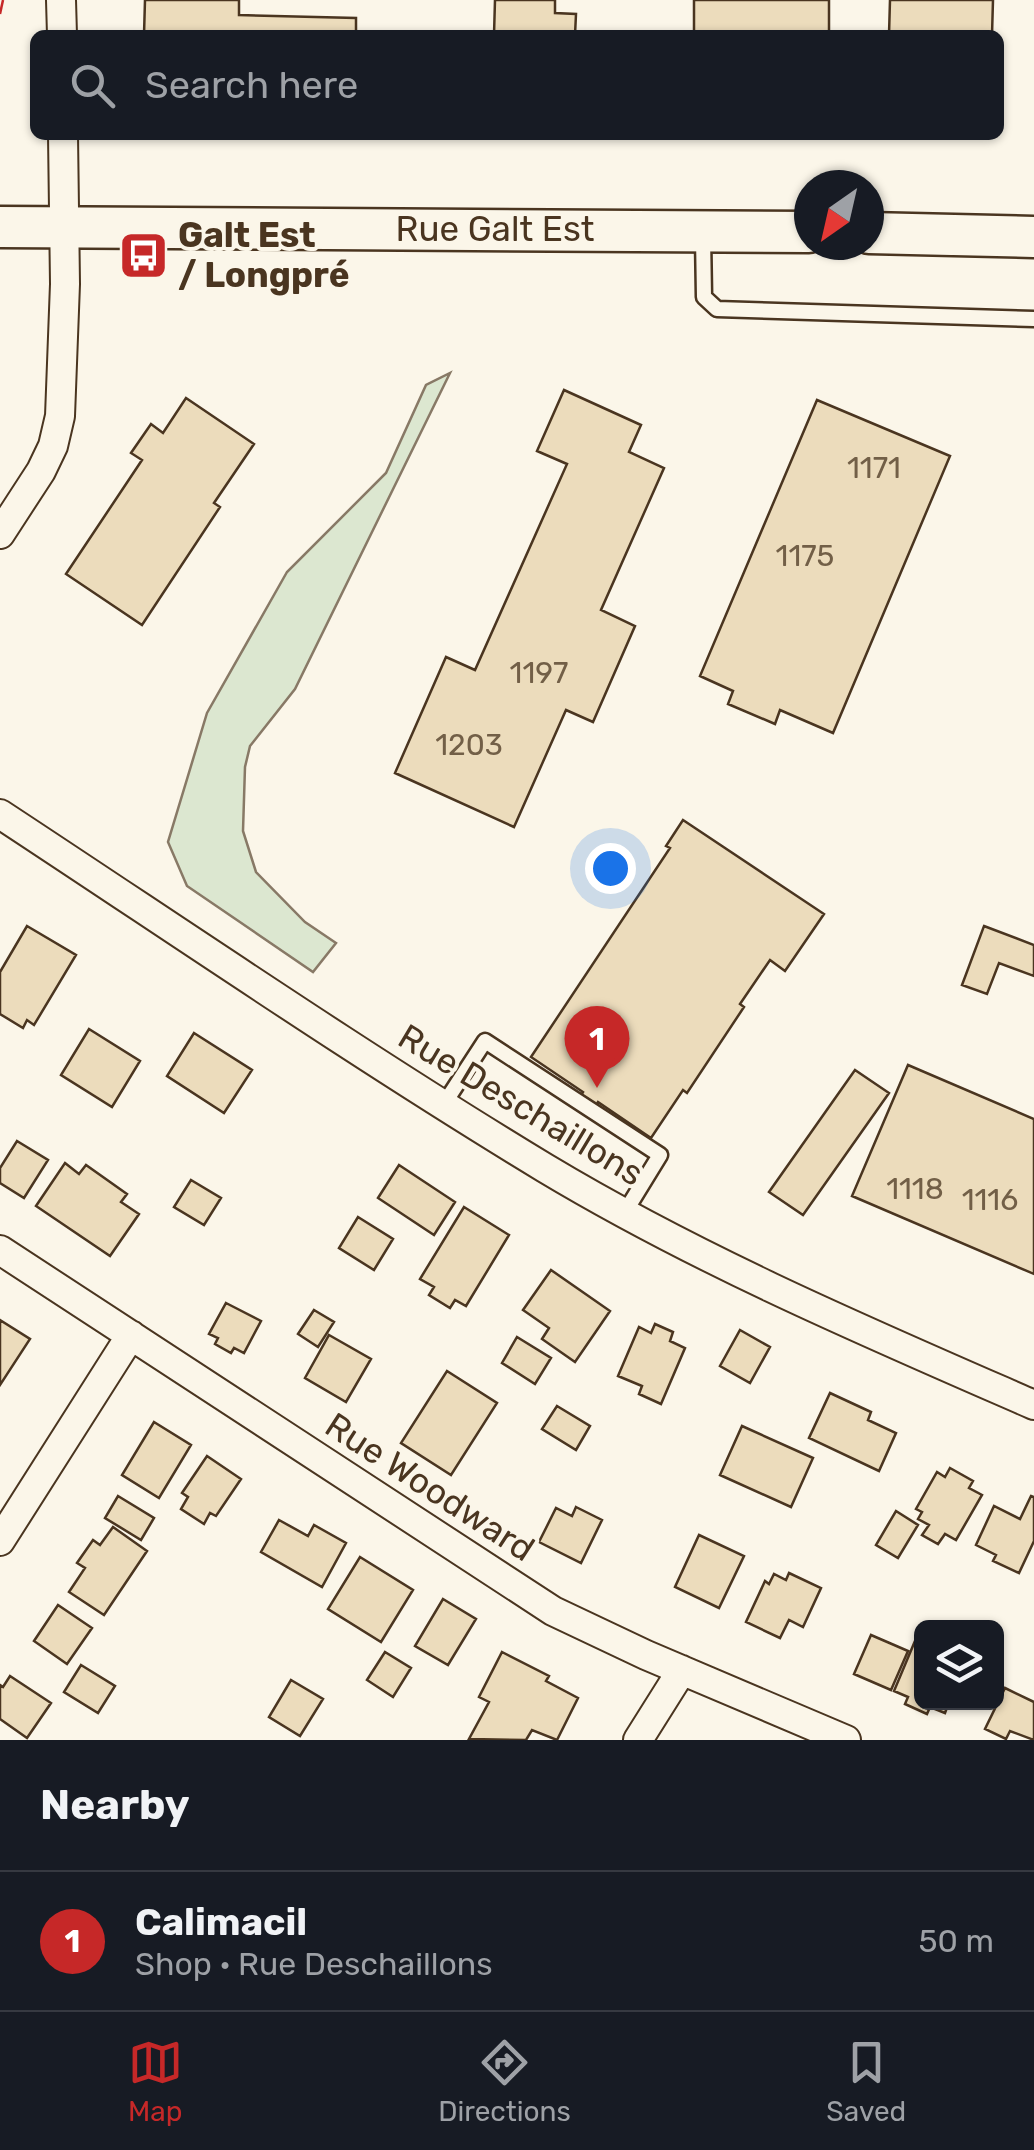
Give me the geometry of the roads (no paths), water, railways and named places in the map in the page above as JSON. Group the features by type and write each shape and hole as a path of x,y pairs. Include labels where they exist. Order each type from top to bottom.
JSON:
{"street":[{"path":"61,0 62,30"},
{"path":"0,534 41,471 60,416 64,380 62,140"},
{"name":"Rue Galt Est","path":"0,228 794,232"},
{"path":"884,234 1034,236"},
{"name":"Rue Deschaillons","path":"0,814 546,1168 777,1290 1034,1405"},
{"name":"Rue Woodward","path":"0,1250 553,1611 846,1740"},
{"path":"0,1541 131,1336"},
{"path":"638,1740 682,1670"}],"lane":[{"path":"702,230 704,297 717,310 1034,319"},
{"path":"444,1104 485,1041 660,1156 625,1212"}],"place":[{"name":"Galt Est / Longpré","path":"143,255"},
{"name":"Calimacil","path":"597,1088"}]}
